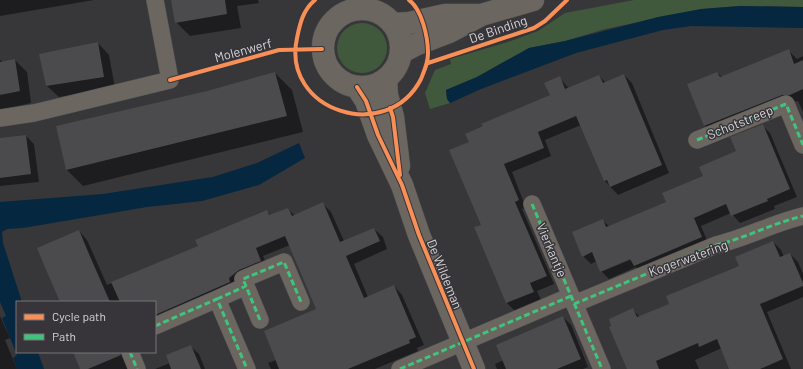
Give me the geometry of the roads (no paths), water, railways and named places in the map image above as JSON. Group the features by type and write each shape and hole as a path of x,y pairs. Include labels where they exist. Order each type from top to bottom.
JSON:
{"street":[{"path":"0,118 34,114 170,80 155,0"},
{"name":"De Binding","path":"394,24 409,23 445,15 481,14 533,0"},
{"path":"361,4 381,13 394,24 400,37 402,52 397,67 386,80 373,86 357,87 337,79 327,68 322,49 334,9 348,11 361,4"},
{"name":"De Binding","path":"402,52 415,45 449,32 481,14"},
{"name":"De Wildeman","path":"386,80 387,95 393,117 402,185"},
{"name":"De Wildeman","path":"357,87 366,101 378,135 402,185 419,235 474,369"},
{"name":"Schotstreep","path":"697,140 786,104 803,145"},
{"name":"Vierkantje","path":"532,204 602,369"},
{"name":"Kogerwatering","path":"400,369 462,342 716,245 738,240 784,221 803,216"},
{"path":"260,320 243,279 284,262 301,302"},
{"path":"156,326 246,286"},
{"path":"216,298 247,369"},
{"path":"130,353 137,369"}],"water":[{"path":"740,6 803,7 803,28 691,26 663,30 576,53 481,89 450,103 447,99 446,90 477,77 529,48 565,41 658,17 701,9"},
{"path":"299,143 305,158 259,185 202,201 147,207 23,228 7,229 2,232 3,243 22,301 16,301 16,353 2,318 6,316 0,302 0,202 103,194 213,177 257,163"},
{"path":"16,353 38,353 44,369 17,369 13,358 17,355"}]}
